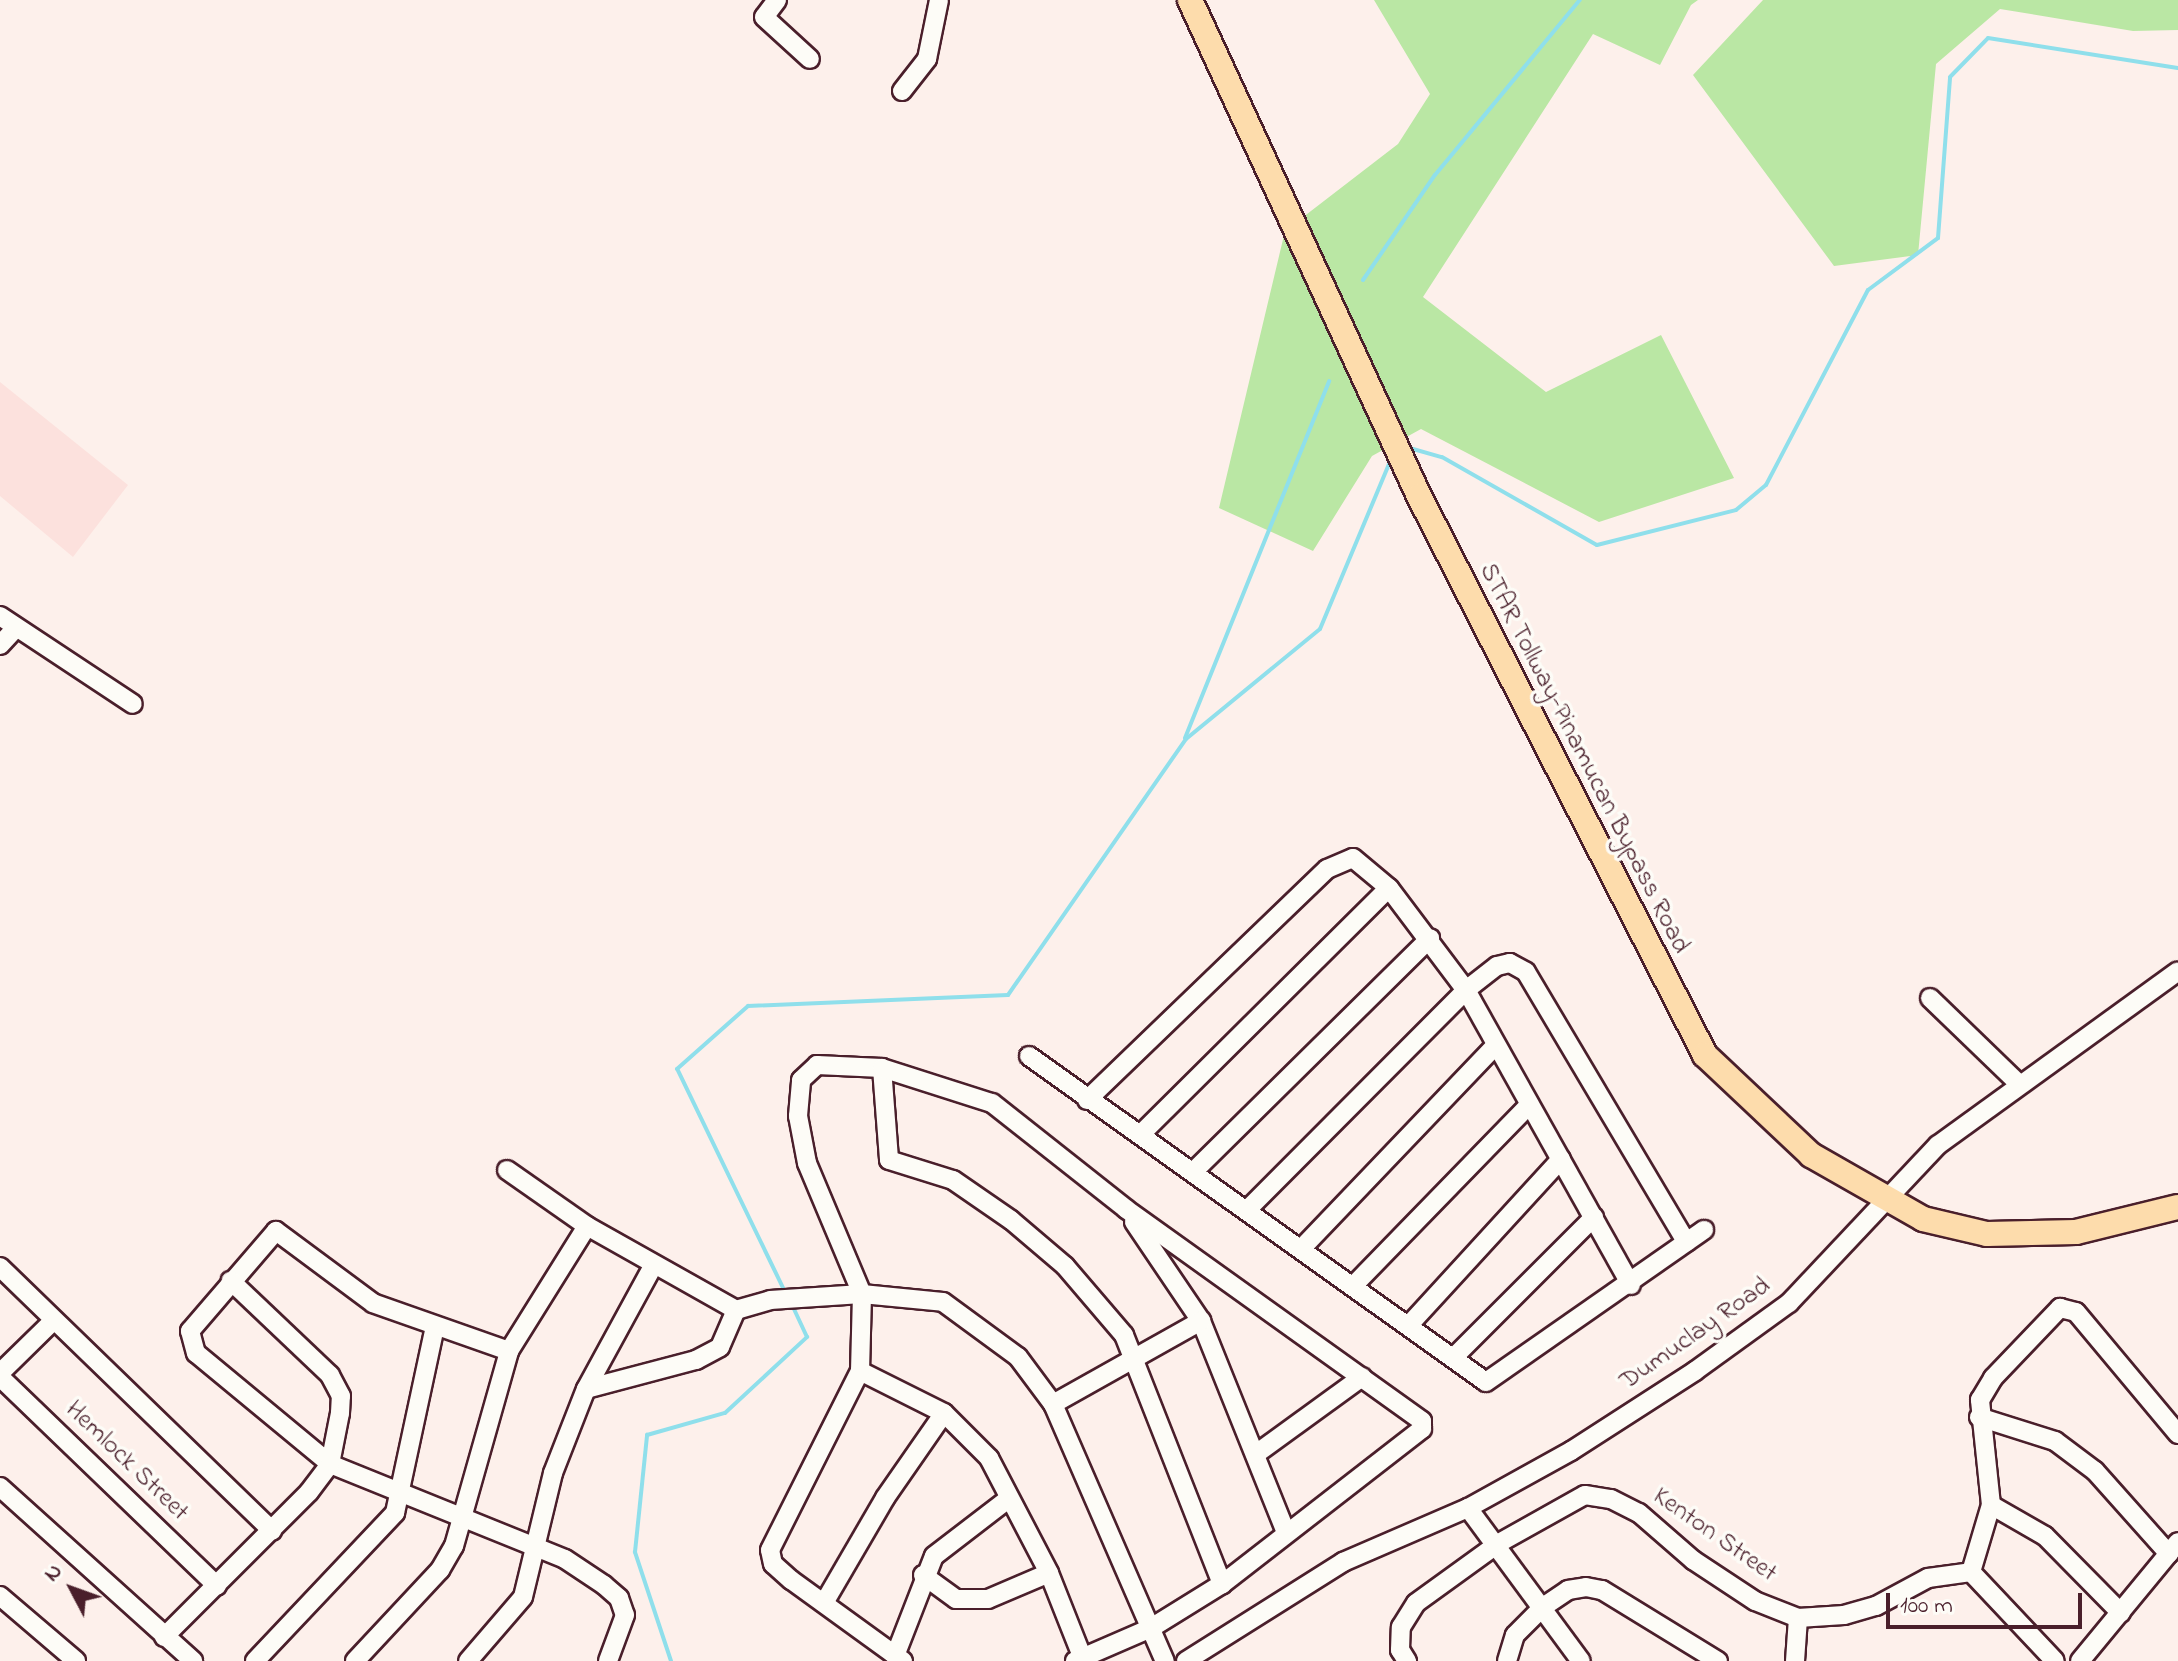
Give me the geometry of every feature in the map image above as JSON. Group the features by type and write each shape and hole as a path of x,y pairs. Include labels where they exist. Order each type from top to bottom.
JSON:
{"main road":[{"name":"STAR Tollway-Pinamucan Bypass Road","path":"1190,0 1419,496 1705,1055 1788,1138 1835,1172 1923,1219 1987,1234 2076,1232 2178,1207"}],"street":[{"path":"777,0 764,17 810,59"},
{"path":"902,91 927,59 939,0"},
{"path":"0,616 133,704"},
{"path":"0,645 16,628"},
{"path":"1087,1100 1338,860 1357,860 1389,888 1430,938 1466,990 1494,1047 1631,1285"},
{"path":"1141,1134 1389,888"},
{"path":"1193,1172 1430,938"},
{"path":"1247,1210 1466,990 1504,963 1526,972 1686,1242"},
{"name":"Dumuclay Road","path":"1186,1661 1343,1562 1468,1508 1571,1451 1789,1303 1938,1145 2178,971"},
{"path":"1930,998 2019,1084"},
{"path":"1302,1248 1494,1047"},
{"path":"1029,1056 1087,1100 1141,1134 1355,1284 1486,1382 1631,1285 1704,1230"},
{"path":"860,1371 944,1413 989,1458 1049,1573 1079,1660 1222,1584 1422,1429 1414,1411 1126,1209 992,1103 882,1068 817,1065 801,1080 798,1116 807,1163 862,1294 860,1371 770,1550 773,1564 899,1659 923,1575 954,1537 1008,1499"},
{"path":"882,1068 889,1160 953,1180 1011,1220 1065,1266 1124,1335 1137,1359 1222,1584"},
{"path":"1355,1284 1529,1105"},
{"path":"1409,1325 1561,1159"},
{"path":"507,1170 587,1226 653,1266 736,1310 770,1300 862,1294 943,1302 1018,1357 1053,1404 1146,1626 1165,1661"},
{"path":"1126,1209 1201,1321 1286,1532"},
{"path":"1454,1357 1594,1217"},
{"path":"355,1661 440,1570 463,1517 509,1351 587,1226"},
{"path":"509,1351 373,1303 276,1231 190,1331 196,1353 330,1464 463,1517 585,1571 619,1598 625,1615 619,1642 608,1661"},
{"path":"468,1661 523,1597 553,1473 586,1389 653,1266"},
{"path":"0,1267 52,1322 272,1531"},
{"path":"164,1637 272,1531 330,1464 341,1396 330,1375 231,1281"},
{"path":"2055,1661 1971,1572 1991,1505 1979,1417 1980,1400 1993,1378 2060,1308 2068,1307 2178,1434"},
{"path":"586,1389 696,1360 720,1347 736,1310"},
{"path":"1053,1404 1201,1321"},
{"path":"0,1375 52,1322"},
{"path":"255,1661 395,1513 435,1326"},
{"name":"Hemlock Street","path":"0,1375 217,1586"},
{"path":"1256,1454 1362,1377"},
{"path":"824,1603 885,1498 944,1413"},
{"path":"1979,1417 2055,1441 2095,1471 2174,1548 2080,1661"},
{"path":"0,1487 193,1661"},
{"name":"Kenton Street","path":"1407,1661 1400,1650 1401,1627 1416,1603 1499,1543 1585,1495 1611,1499 1639,1513 1693,1560 1755,1601 1798,1618 1844,1615 1876,1606 1928,1578 1971,1572"},
{"path":"1991,1505 2045,1536 2121,1613"},
{"path":"1468,1508 1499,1543 1581,1661"},
{"path":"923,1575 956,1599 988,1599 1049,1573"},
{"path":"1507,1661 1515,1635 1543,1607 1568,1590 1602,1590 1718,1661"},
{"path":"1,1599 64,1657"},
{"path":"1795,1661 1798,1618"},
{"path":"1146,1626 1154,1661"}],"shaded area":[{"path":"0,382 128,485 73,557 0,496"}],"green space":[{"path":"1374,0 1698,0 1691,5 1660,65 1593,34 1423,297 1546,392 1661,335 1734,478 1599,522 1421,429 1372,456 1313,551 1219,508 1285,231 1398,144 1430,94"},
{"path":"1763,0 2178,0 2178,30 2133,31 2000,9 1936,64 1918,255 1834,266 1693,75"}],"waterway":[{"path":"1363,280 1435,175 1580,0"},
{"path":"1406,447 1442,457 1597,545 1736,510 1766,485 1868,290 1938,238 1950,77 1988,38 2178,68"},
{"path":"1185,738 1329,381"},
{"path":"786,1294 677,1069 748,1006 1008,995 1186,739 1320,629 1391,459"},
{"path":"671,1661 635,1552 647,1435 725,1413 807,1337 792,1305"}]}
